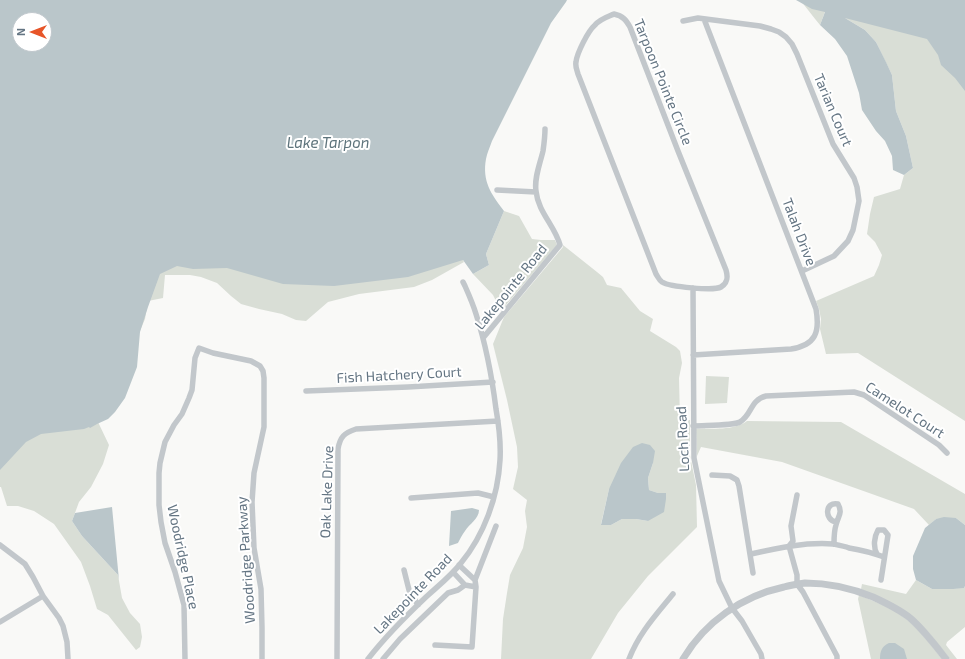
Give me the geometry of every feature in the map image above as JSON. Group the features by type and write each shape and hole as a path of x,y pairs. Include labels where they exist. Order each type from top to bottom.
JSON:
{"street":[{"name":"Tarpoon Pointe Circle","path":"614,14 624,17 630,27 726,270 728,277 723,286 714,289 693,288 662,282 656,274 576,66 576,61 591,28 596,23 614,14"},
{"name":"Tarian Court","path":"683,21 698,18 760,26 771,29 780,32 786,37 792,44 797,54 833,144 854,178 859,201 853,230 848,241 834,256 802,271"},
{"name":"Talah Drive","path":"693,356 801,348 813,340 818,326 816,309 802,271 704,19"},
{"name":"Lakepointe Road","path":"368,659 391,632 460,565 473,546 486,521 494,497 499,472 500,444 493,382 483,338 560,245 556,233 543,212 536,192 537,171 545,140 545,129"},
{"path":"498,190 536,192"},
{"path":"463,282 476,312 483,338"},
{"name":"Loch Road","path":"693,288 694,458 706,524 719,581 732,608 742,621 761,654 762,659"},
{"name":"Woodridge Parkway","path":"199,348 213,353 250,361 260,366 263,371 264,427 254,473 252,502 254,548 261,589 262,659"},
{"name":"Woodridge Place","path":"185,659 184,605 165,543 161,522 159,505 159,473 165,442 182,414 191,394 195,358 199,348"},
{"name":"Fish Hatchery Court","path":"306,391 493,382"},
{"name":"Camelot Court","path":"693,426 737,424 744,419 758,399 766,396 854,392 864,395 939,445 947,453"},
{"name":"Oak Lake Drive","path":"337,659 338,449 340,441 344,435 350,431 356,430 498,421"},
{"path":"712,475 730,476 737,480 754,573"},
{"path":"410,498 478,493 494,497"},
{"path":"789,546 793,541 791,526 797,495"},
{"path":"834,544 836,522"},
{"path":"435,645 472,647 476,587 475,580 496,526"},
{"path":"877,554 874,549 876,534 878,530 884,530 888,535 881,580"},
{"path":"751,554 789,546 834,544 884,557"},
{"path":"0,545 25,564 43,596 59,618 63,626 68,659"},
{"path":"789,546 797,575 797,584 803,592 837,656 837,659"},
{"path":"460,565 475,580"},
{"path":"404,570 409,590 418,605"},
{"path":"453,572 465,585 476,587"},
{"path":"683,659 700,636 714,621 732,608 749,598 762,593 776,588 797,584 840,586 857,591 897,609 910,618 946,659"},
{"path":"383,659 448,593 458,590 465,585"},
{"path":"629,659 644,630 673,594"},
{"path":"0,622 43,596"}],"shaded area":[{"path":"800,0 920,29 965,74 965,421 858,353 826,354 820,329 821,319 816,301 874,276 882,255 875,242 867,234 874,197 900,189 904,175 913,168 906,136 896,111 892,75 876,42 865,30 826,9 820,25"},
{"path":"504,211 519,216 532,239 555,240 557,245 501,311 493,295 473,274 489,265 486,254"},
{"path":"563,245 603,277 607,285 621,288 640,311 653,319 650,331 680,351 682,363 679,378 680,420 690,420 690,456 696,485 697,527 648,576 618,613 591,659 501,659 503,619 507,593 510,575 523,548 527,527 525,511 527,500 513,489 518,467 517,447 493,344 504,317 563,247","holes":["653,463 648,478 649,490 658,493 648,521 622,519 611,525 601,524 609,489"]},
{"path":"460,255 464,262 432,280 414,287 359,294 328,302 306,321 296,320 282,314 241,304 217,283 201,277 190,275 165,275 163,298 148,301 145,319 134,345 141,263"},
{"path":"706,376 729,377 727,403 705,404"},
{"path":"747,421 841,422 965,494 965,525 956,518 936,519 929,525 914,509 782,462 701,447 697,456 696,429 729,428"},
{"path":"98,422 109,445 103,464 91,487 79,502 72,521 82,536 118,575 122,598 130,613 140,624 142,637 140,647 136,650 108,615 97,609 81,562 54,524 34,511 18,506 7,506 0,487 0,448 8,436"},
{"path":"916,580 932,589 964,588 965,586 965,627 947,642 946,645 957,659 950,659 929,633 861,589 862,584 906,594"},
{"path":"859,595 901,615 921,633 942,659 871,659 858,599"}],"water":[{"name":"Lake Tarpon","path":"0,0 567,0 551,23 492,141 487,154 485,174 487,181 495,199 504,211 486,254 489,265 473,274 463,260 408,277 334,286 283,284 227,268 193,269 177,266 160,274 140,332 137,367 125,398 115,412 108,419 90,428 41,434 26,442 0,470"},
{"path":"796,0 965,0 965,91 955,78 941,65 938,55 927,39 845,18 865,30 876,42 892,75 896,111 906,136 913,168 904,175 893,170 892,156 885,141 876,131 862,110 859,93 847,56 835,39 820,25 825,12 812,9"},
{"path":"642,443 650,445 655,451 648,478 649,490 658,493 666,493 664,512 648,521 622,519 611,525 601,525 609,489 621,463 633,447"},
{"path":"112,507 119,580 118,575 82,536 72,521 75,513"},
{"path":"472,508 479,510 479,513 467,528 458,543 449,546 451,511"},
{"path":"944,517 956,518 965,525 964,588 932,589 916,580 913,569 913,556 925,528 936,519"},
{"path":"889,643 895,643 904,649 907,659 880,659 882,649"}]}
